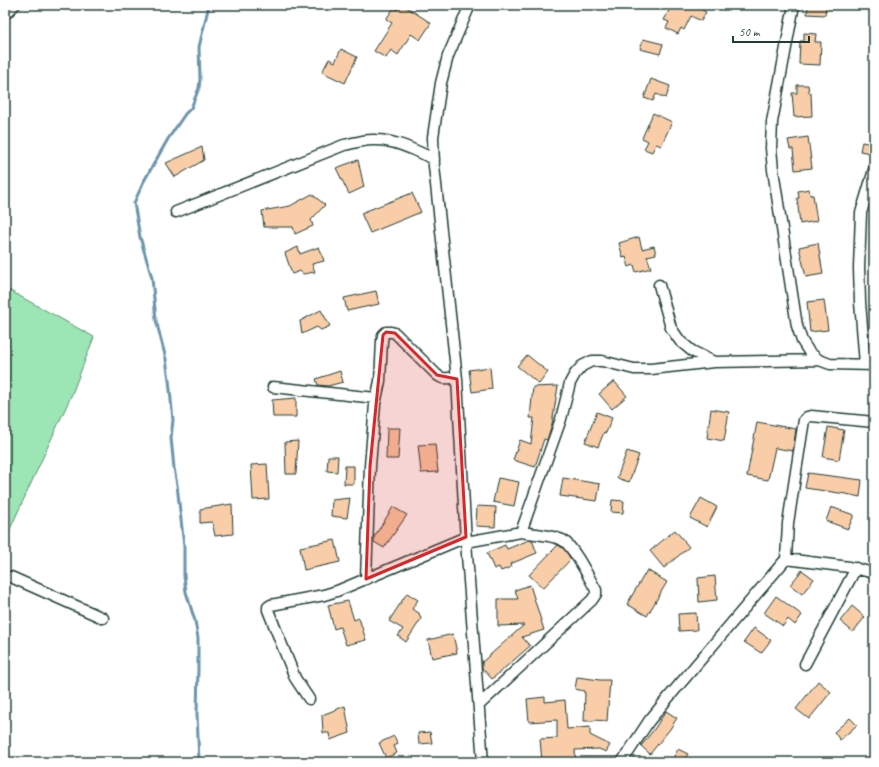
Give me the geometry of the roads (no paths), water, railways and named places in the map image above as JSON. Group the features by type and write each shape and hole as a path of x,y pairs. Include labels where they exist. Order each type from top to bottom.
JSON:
{"street":[{"path":"470,5 448,56 433,137 456,377 466,540 483,762"},
{"path":"794,5 772,122 771,148 773,170 797,326 802,341 809,352 819,360 830,364 869,365 860,302 859,268 861,212 874,170"},
{"path":"176,212 344,145 360,141 374,139 389,141 434,159"},
{"path":"659,285 671,328 680,341 692,351 714,362"},
{"path":"366,579 370,466 375,404 380,381 383,335 386,332 395,333 441,378 456,377"},
{"path":"521,532 561,419 570,383 582,366 592,361 602,361 634,369 651,369 714,362 819,360"},
{"path":"273,387 376,398"},
{"path":"622,762 649,721 786,559 788,522 804,420 811,416 874,422"},
{"path":"309,699 295,678 268,610 268,607 271,605 324,595 337,591 466,540 521,532 556,538 564,541 572,549 596,590 596,594 592,600 478,706"},
{"path":"786,559 856,568 874,573"},
{"path":"805,664 856,568"},
{"path":"5,578 11,577 103,618"}],"lane":[{"path":"5,18 18,5"}],"waterway":[{"path":"199,762 197,714 198,638 195,621 186,592 184,576 184,546 171,438 173,420 169,380 166,359 156,320 152,278 140,237 134,203 144,181 168,139 185,114 191,108 199,88 199,47 209,5"}]}
